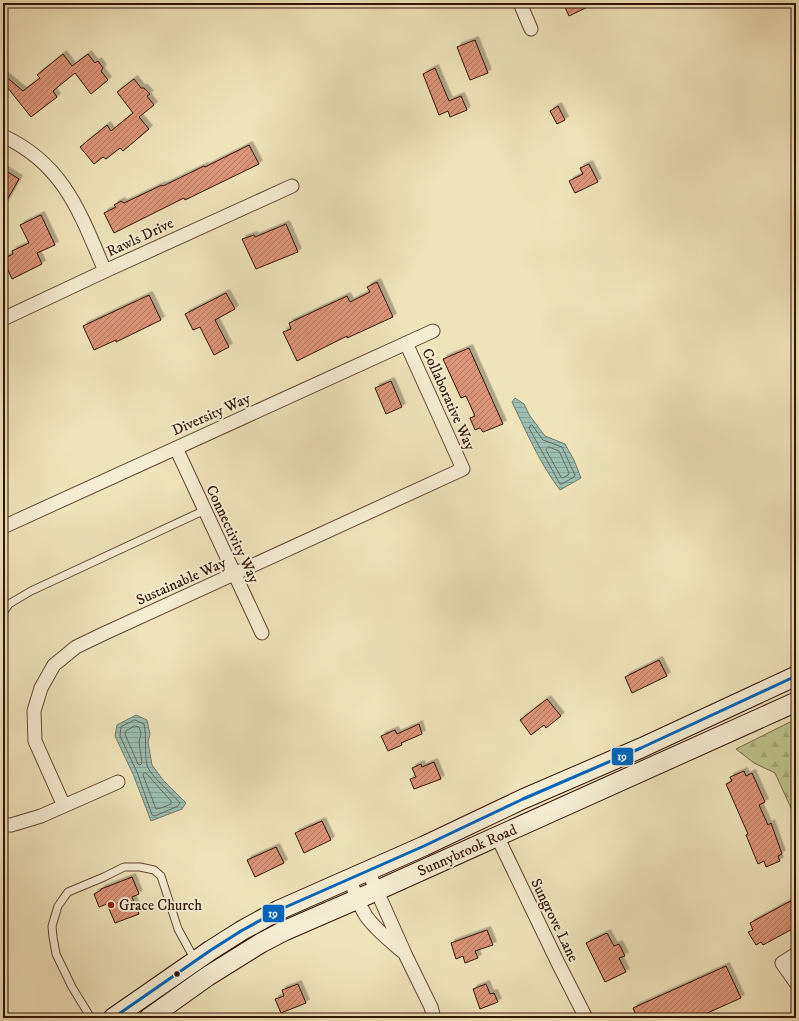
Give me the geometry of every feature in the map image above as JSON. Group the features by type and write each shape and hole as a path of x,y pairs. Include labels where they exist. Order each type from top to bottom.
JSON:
{"main road":[{"name":"Sunnybrook Road","path":"113,1018 241,931 279,910 431,843 523,799 641,748 796,676"},
{"name":"Sunnybrook Road","path":"149,1018 208,976 261,943 284,931 796,702"},
{"path":"141,1018 149,1004 194,972 196,966 195,961"}],"street":[{"path":"520,3 531,30"},
{"path":"3,136 24,147 42,160 63,184 76,204 106,271"},
{"name":"Rawls Drive","path":"3,319 292,186"},
{"name":"Diversity Way","path":"3,527 434,331"},
{"name":"Collaborative Way","path":"406,343 464,469"},
{"name":"Connectivity Way","path":"176,448 262,633"},
{"name":"Sustainable Way","path":"64,806 35,740 34,711 41,688 54,665 76,647 464,469"},
{"path":"3,825 11,825 64,806 118,782"},
{"name":"Sungrove Lane","path":"497,836 586,1018"},
{"path":"368,871 405,954 431,1007 434,1018"},
{"path":"350,879 366,916 383,935 405,954"},
{"path":"796,954 782,963 796,983"}],"lane":[{"path":"3,613 9,604 31,591 205,510"},
{"path":"91,1018 72,987 56,954 52,926 58,906 68,892 104,878 124,867 140,867 154,870 161,876 178,929 195,961"}],"green space":[{"path":"796,719 796,819 775,773 754,763 736,749"}],"water":[{"path":"515,398 524,404 530,416 545,436 565,444 574,460 581,478 560,490 546,469 528,436 512,402"},
{"path":"136,715 147,720 150,734 148,742 152,765 163,780 186,803 182,809 151,821 133,774 115,736 117,725"}],"building":[{"path":"563,3 596,3 569,16"},
{"path":"475,40 488,73 470,80 457,47"},
{"path":"63,54 72,66 88,54 95,63 98,61 103,68 101,71 108,80 91,94 75,73 53,91 57,97 31,117 3,82 3,76 4,75 23,91 40,78 37,75"},
{"path":"435,68 449,101 461,96 467,110 450,117 448,111 439,115 423,74"},
{"path":"134,79 141,88 144,88 150,94 147,96 154,105 139,117 149,129 123,151 120,148 106,159 103,157 94,164 80,147 107,125 111,131 133,113 117,92"},
{"path":"558,106 565,120 557,124 550,111"},
{"path":"249,145 259,164 185,200 184,198 114,233 104,213 116,207 114,205 121,201 124,203 162,185 163,186"},
{"path":"589,164 598,182 575,193 569,181 583,174 580,168"},
{"path":"3,169 19,179 3,207"},
{"path":"41,215 55,245 37,253 42,264 12,279 3,259 13,254 12,251 29,243 20,225"},
{"path":"286,224 298,252 256,269 242,239 254,235 255,237"},
{"path":"377,282 393,317 347,338 347,336 297,361 283,332 291,329 289,323 347,296 350,302 370,292 367,287"},
{"path":"226,293 235,309 215,320 229,347 214,355 200,327 193,330 185,314"},
{"path":"149,295 161,320 116,342 116,340 94,350 83,326"},
{"path":"469,348 503,424 483,432 480,428 475,430 470,418 475,416 466,396 461,398 443,359"},
{"path":"391,381 402,407 386,414 375,388"},
{"path":"659,660 667,676 632,693 625,677"},
{"path":"547,699 561,716 546,728 544,725 531,735 520,720"},
{"path":"419,724 422,734 401,743 402,745 388,751 381,736 395,730 397,734"},
{"path":"434,762 441,779 414,789 410,779 416,777 412,768 421,764 422,767"},
{"path":"744,771 746,776 752,773 765,802 759,805 768,825 771,823 782,854 778,856 780,861 766,867 764,861 758,864 746,835 748,834 726,784 732,781 730,777"},
{"path":"322,821 331,840 304,853 295,833"},
{"path":"276,847 284,863 255,877 247,860"},
{"path":"132,877 139,894 132,897 139,914 115,923 107,904 99,907 94,894 101,889"},
{"path":"796,898 796,927 763,945 761,942 756,945 748,932 753,930 750,923"},
{"path":"487,930 493,945 475,951 478,958 465,963 463,956 456,959 451,943"},
{"path":"607,933 614,946 619,944 625,956 619,958 626,972 605,982 586,943"},
{"path":"726,966 741,998 696,1018 637,1018 633,1008"},
{"path":"298,984 306,1003 281,1013 275,999 284,996 282,990"},
{"path":"486,984 490,994 494,993 498,1002 480,1009 473,989"}],"transit line":[{"name":"19","path":"113,1018 211,950 279,910 424,846 523,799 641,748 796,676"}],"place":[{"name":"Grace Church","path":"111,905"}]}
